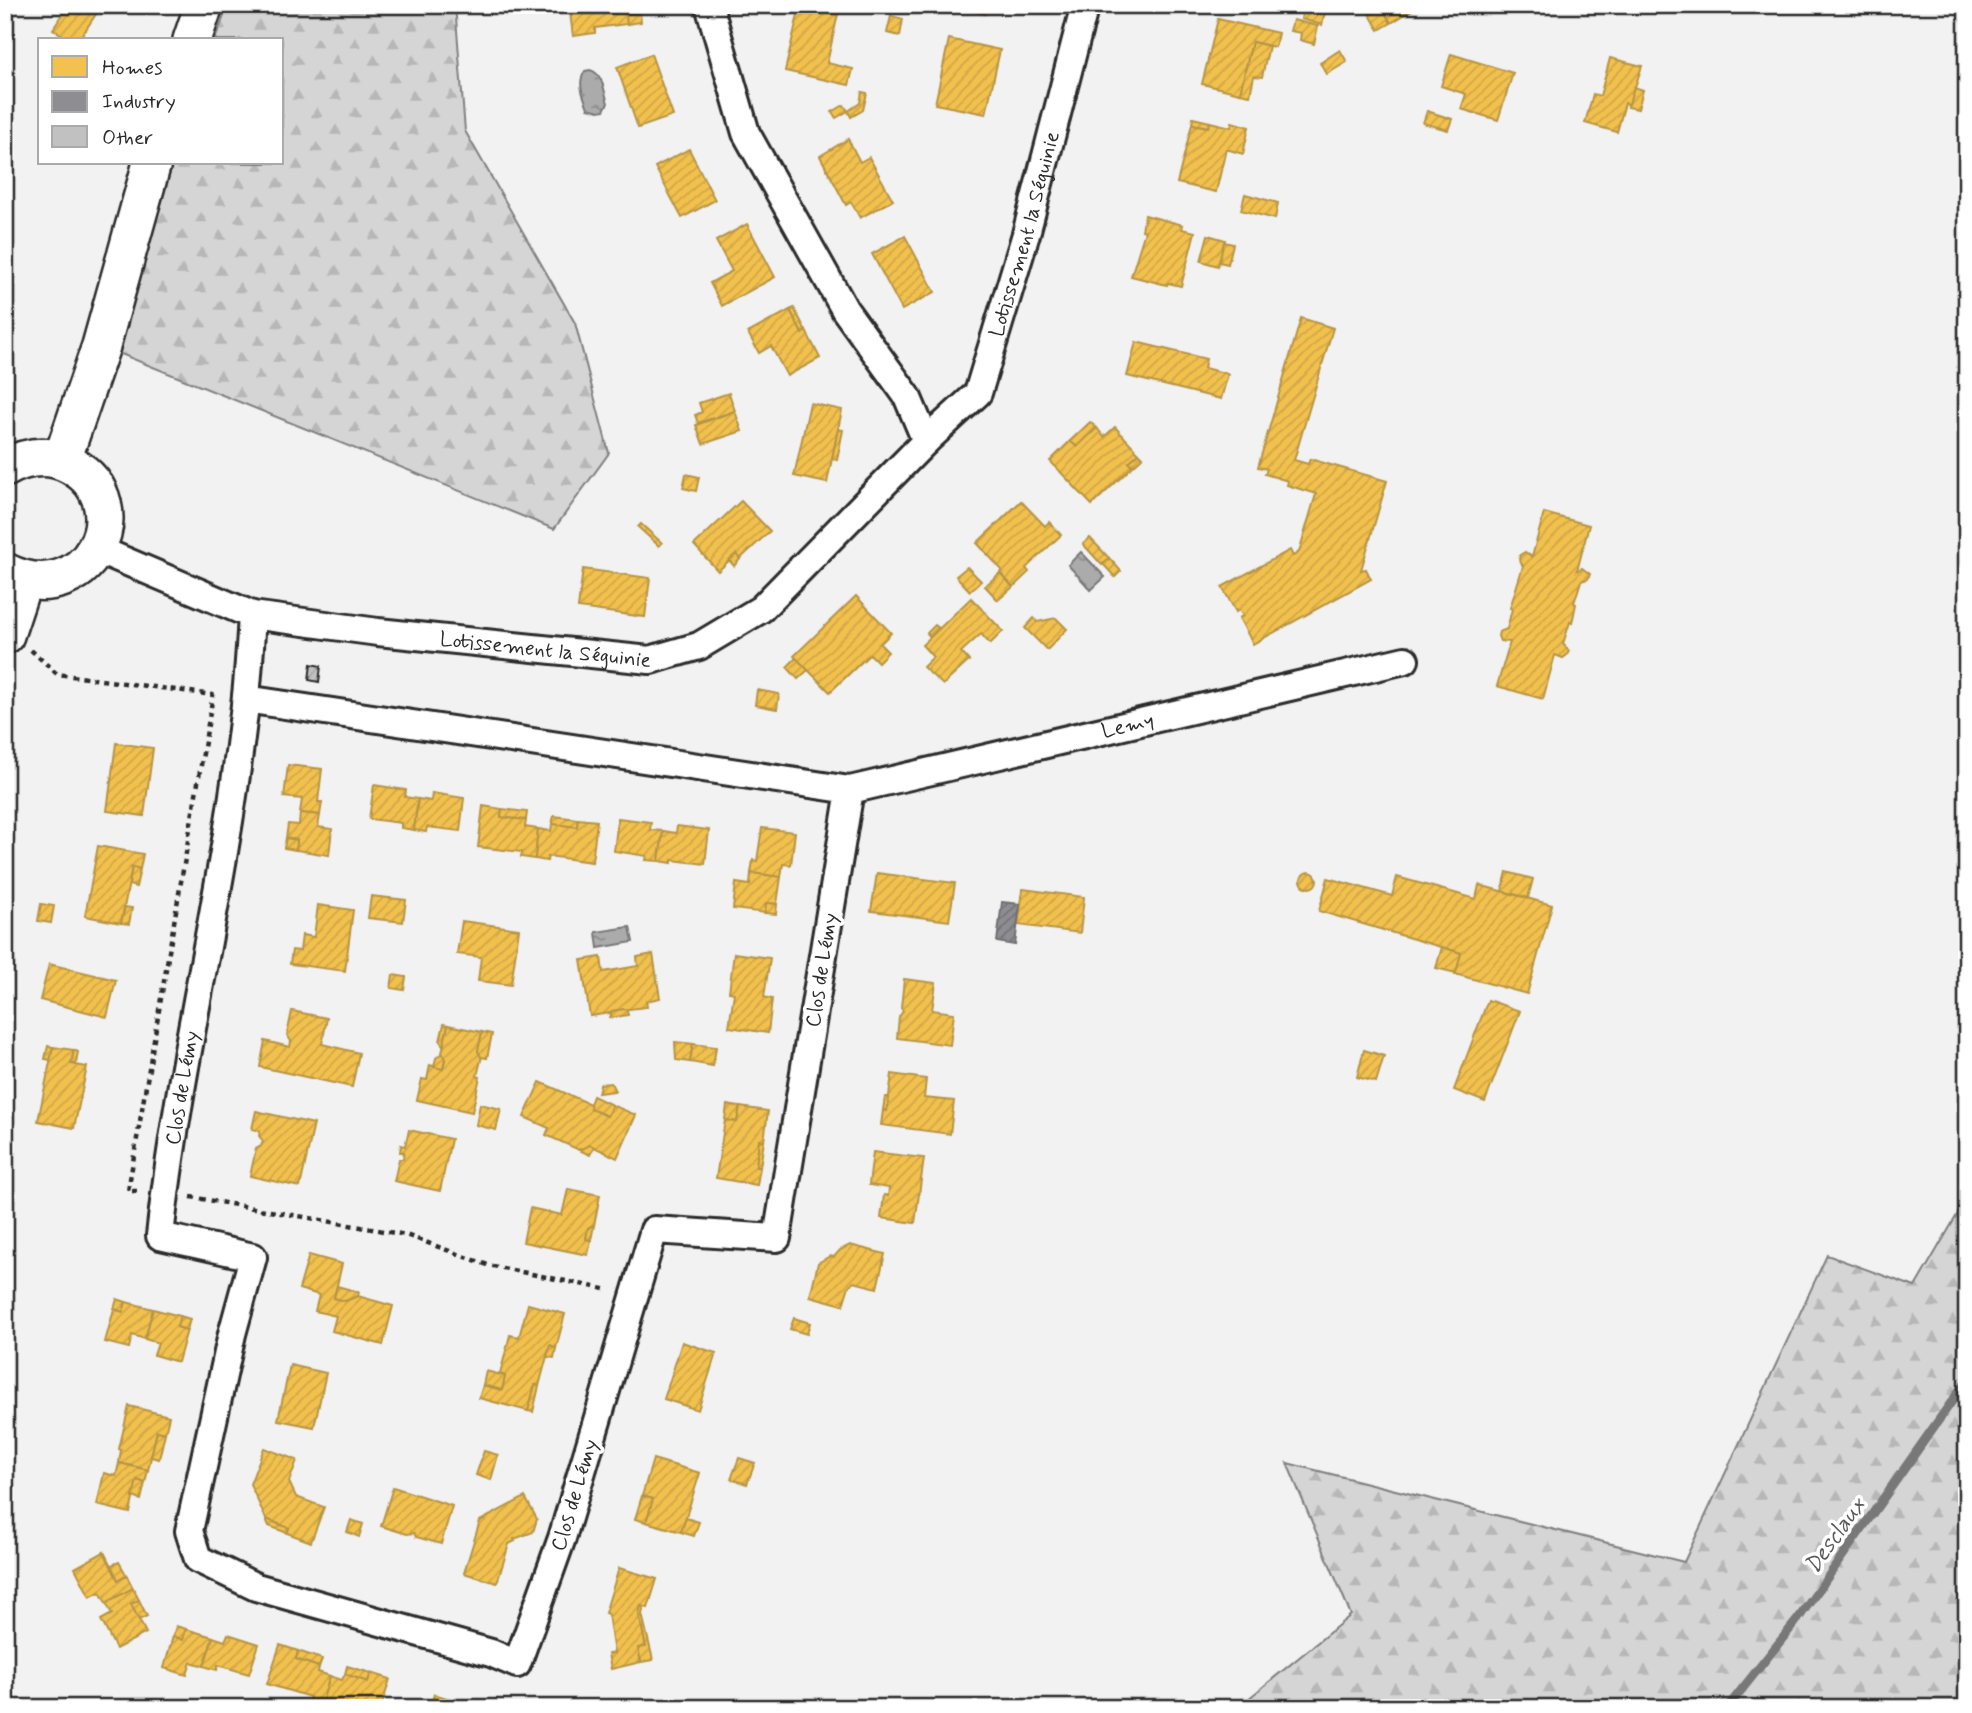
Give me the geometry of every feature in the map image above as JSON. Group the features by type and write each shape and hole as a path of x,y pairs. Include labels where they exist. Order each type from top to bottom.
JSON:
{"street":[{"path":"193,38 204,5"},
{"path":"709,5 746,133 845,310 907,396 926,441"},
{"name":"Lotissement la Séguinie","path":"97,549 252,615 378,632 650,660 699,646 761,609 926,441 978,393 1026,234 1085,5"},
{"path":"62,460 101,346 152,164"},
{"path":"5,468 19,460 41,457 62,460 81,471 95,487 103,507 104,528 97,549 84,566 66,578 45,583 14,576 14,641"},
{"name":"Clos de Lémy","path":"252,615 246,699 211,926 170,1145 160,1236 253,1257 232,1334 189,1531 198,1559 256,1587 491,1653 517,1664 562,1538 654,1230 777,1238 850,790"},
{"name":"Lemy","path":"850,790 1405,660"},
{"path":"246,699 850,790"}],"path":[{"path":"14,641 33,650 57,674 213,695 128,1191 165,1192 406,1235 488,1265 634,1295"}],"green space":[{"path":"228,5 455,5 465,131 575,323 609,453 554,529 101,346 169,164 284,164 284,38 216,38"},
{"path":"1967,1198 1967,1708 1237,1708 1351,1615 1287,1463 1684,1562 1827,1255 1915,1287"}],"water":[{"path":"590,70 598,75 602,84 608,103 604,110 588,108 584,98 581,80 585,71"},
{"path":"1081,552 1105,577 1091,590 1068,565"},
{"path":"630,927 633,942 598,948 596,932"}],"building: Homes":[{"path":"69,5 82,5 96,14 80,38 67,38 53,29"},
{"path":"569,5 639,5 640,12 626,14 627,24 595,28 595,33 573,36"},
{"path":"946,5 987,5 985,14"},
{"path":"1304,5 1326,7 1322,25 1301,19"},
{"path":"1364,5 1381,5 1391,23 1379,30"},
{"path":"1381,5 1420,5 1391,23"},
{"path":"800,6 838,14 827,63 853,69 849,85 785,71"},
{"path":"640,12 641,22 627,24 626,14"},
{"path":"891,16 903,19 900,36 887,33"},
{"path":"1218,19 1278,33 1275,47 1252,42 1240,93 1202,84"},
{"path":"1293,20 1318,26 1314,44 1300,40 1301,33 1290,31"},
{"path":"949,39 1000,50 986,114 935,104"},
{"path":"1252,42 1269,46 1262,77 1254,76 1250,95 1240,93"},
{"path":"1340,50 1347,62 1327,74 1320,63"},
{"path":"651,54 673,116 638,128 617,67"},
{"path":"1451,54 1513,73 1498,120 1461,109 1466,94 1441,86"},
{"path":"1610,58 1642,66 1629,105 1625,103 1617,132 1585,123 1593,94 1600,96"},
{"path":"1634,87 1643,90 1638,109 1628,107"},
{"path":"862,92 867,93 863,110 851,117 848,111 860,103"},
{"path":"844,105 848,111 836,118 832,112"},
{"path":"1427,111 1452,119 1448,130 1423,123"},
{"path":"1193,118 1210,122 1208,127 1192,124"},
{"path":"1210,122 1231,127 1232,122 1249,127 1243,154 1226,149 1216,192 1177,183 1192,124 1208,127"},
{"path":"848,139 860,162 869,157 893,200 860,218 851,202 846,205 820,156"},
{"path":"689,149 715,200 682,218 655,167"},
{"path":"1245,194 1278,203 1275,219 1241,210"},
{"path":"1145,215 1183,225 1182,229 1195,232 1181,286 1131,276 1145,231 1142,230"},
{"path":"747,224 775,277 722,306 710,283 732,271 716,241"},
{"path":"1208,235 1225,240 1218,266 1201,261"},
{"path":"905,236 935,292 902,310 872,254"},
{"path":"1224,242 1233,244 1228,264 1219,262"},
{"path":"794,308 806,331 802,334 790,310"},
{"path":"790,310 802,334 806,331 820,358 787,376 771,346 759,353 748,333"},
{"path":"1301,318 1333,328 1294,460 1308,464 1310,459 1387,481 1361,570 1366,569 1371,579 1253,644 1239,618 1243,616 1239,610 1236,612 1222,587 1290,550 1293,556 1299,552 1316,494 1287,485 1288,481 1265,474 1267,469 1258,467"},
{"path":"1136,342 1206,359 1204,368 1228,374 1221,399 1127,376"},
{"path":"729,393 735,411 698,423 695,415 702,412 699,403"},
{"path":"810,403 842,410 827,483 794,476"},
{"path":"735,411 742,431 703,444 696,425"},
{"path":"1090,422 1097,428 1077,447 1070,441"},
{"path":"1115,427 1139,453 1129,462 1133,466 1092,505 1050,461 1070,441 1077,447 1097,428 1104,437"},
{"path":"838,429 843,430 837,460 832,459"},
{"path":"1139,453 1143,457 1133,466 1129,462"},
{"path":"686,474 699,477 696,491 683,488"},
{"path":"741,501 770,531 740,559 736,554 718,571 694,545"},
{"path":"1021,501 1045,526 1049,522 1061,535 1026,568 1029,572 1013,587 1000,573 1002,570 977,543"},
{"path":"1544,513 1589,525 1577,571 1582,568 1590,574 1588,579 1581,581 1574,603 1572,623 1570,622 1563,644 1569,651 1563,658 1555,655 1543,699 1497,686 1510,642 1500,641 1499,632 1507,629 1512,609 1510,608 1523,566 1519,560 1520,555 1525,552 1532,557"},
{"path":"641,524 662,543 659,546 638,527"},
{"path":"1090,538 1109,558 1102,565 1083,544"},
{"path":"736,554 740,559 734,566 729,560"},
{"path":"1109,558 1121,571 1115,577 1103,564"},
{"path":"967,567 981,581 970,591 956,576"},
{"path":"583,569 650,578 645,617 578,608"},
{"path":"1000,573 1013,587 998,600 985,586"},
{"path":"856,596 891,633 880,644 888,652 878,662 870,654 830,692 794,656"},
{"path":"971,598 1003,631 990,644 981,634 961,652 969,661 943,685 923,667 933,657 922,645"},
{"path":"1034,618 1037,622 1056,618 1067,629 1047,650 1025,628"},
{"path":"935,625 939,628 930,637 927,633"},
{"path":"796,658 808,670 798,679 787,667"},
{"path":"757,690 779,694 777,709 755,705"},
{"path":"116,743 153,748 144,816 107,811"},
{"path":"288,765 322,769 318,802 322,802 320,815 300,813 302,799 284,797"},
{"path":"374,785 406,790 405,797 418,799 414,830 401,828 401,823 369,819"},
{"path":"432,793 464,798 460,831 427,827 426,832 414,830 418,799 431,801"},
{"path":"483,806 502,809 501,817 526,820 525,827 538,829 535,859 521,857 522,852 478,847"},
{"path":"502,809 527,812 526,820 501,817"},
{"path":"300,813 320,815 318,827 332,829 329,855 296,850 297,840 286,838 288,824 299,825"},
{"path":"554,816 578,819 577,827 552,824"},
{"path":"618,818 651,822 650,830 663,831 659,861 646,860 647,856 614,851"},
{"path":"578,819 597,821 592,862 548,856 547,861 535,859 538,829 551,831 552,824 577,827"},
{"path":"677,826 709,830 705,864 659,861 663,831 676,833"},
{"path":"762,828 795,832 791,865 783,864 781,877 751,873 753,860 757,861"},
{"path":"286,838 297,840 296,850 284,848"},
{"path":"98,846 143,854 140,869 132,867 121,923 85,916"},
{"path":"132,867 140,869 136,887 129,885"},
{"path":"1309,872 1315,874 1315,886 1309,888 1303,886 1301,880 1303,874"},
{"path":"1507,872 1533,879 1528,898 1502,891"},
{"path":"751,873 781,877 777,904 766,903 765,913 733,909 736,883 750,885"},
{"path":"877,873 955,883 949,921 871,911"},
{"path":"1397,877 1476,899 1479,885 1552,905 1527,994 1455,974 1461,953 1319,911 1328,878 1392,896"},
{"path":"1023,889 1084,897 1080,933 1018,925"},
{"path":"371,896 406,900 403,922 368,918"},
{"path":"766,903 777,904 776,914 765,913"},
{"path":"41,904 54,906 51,923 38,921"},
{"path":"318,905 353,910 345,971 290,964 292,950 300,951 302,935 314,937"},
{"path":"125,907 132,908 129,924 121,923"},
{"path":"462,921 519,929 511,985 478,981 481,957 457,954"},
{"path":"1442,947 1461,953 1456,973 1436,968"},
{"path":"734,953 770,958 764,997 772,999 768,1033 729,1027 734,993 729,992"},
{"path":"653,954 660,998 646,1001 647,1007 590,1016 581,960 601,957 603,972 638,966 637,957"},
{"path":"49,964 116,980 107,1017 40,1000"},
{"path":"393,975 406,977 404,990 391,988"},
{"path":"904,979 936,983 932,1010 954,1013 950,1045 897,1038 899,1017 903,1011"},
{"path":"1488,1000 1520,1011 1485,1102 1454,1090"},
{"path":"624,1009 628,1015 610,1018 612,1011"},
{"path":"292,1011 327,1018 322,1044 359,1053 352,1087 260,1067 265,1041 290,1047 291,1041 287,1035"},
{"path":"444,1024 448,1025 444,1047 440,1041"},
{"path":"448,1025 482,1032 478,1051 482,1056 477,1076 480,1077 472,1112 417,1100 422,1079 427,1080 430,1065 443,1069 445,1059 442,1053"},
{"path":"482,1032 492,1034 487,1058 481,1057 478,1051"},
{"path":"675,1042 693,1044 690,1062 676,1060"},
{"path":"693,1044 716,1047 713,1066 690,1062"},
{"path":"48,1046 53,1047 51,1060 45,1059"},
{"path":"53,1047 74,1050 71,1064 87,1067 74,1128 38,1121"},
{"path":"74,1050 78,1052 76,1064 71,1064"},
{"path":"1364,1050 1384,1056 1376,1082 1357,1077"},
{"path":"442,1053 445,1059 443,1069 434,1067 436,1058"},
{"path":"892,1074 926,1079 924,1098 954,1101 950,1134 881,1125 883,1110 887,1111"},
{"path":"540,1082 590,1104 591,1109 607,1116 612,1105 636,1115 617,1158 590,1145 579,1150 546,1135 549,1128 524,1117"},
{"path":"611,1083 615,1091 598,1093 600,1084"},
{"path":"593,1096 612,1105 607,1116 591,1109"},
{"path":"885,1097 889,1097 887,1111 883,1110"},
{"path":"480,1104 501,1109 496,1130 476,1125"},
{"path":"727,1105 740,1107 737,1122 725,1120"},
{"path":"740,1107 768,1111 764,1141 759,1140 756,1167 760,1167 757,1185 716,1178 725,1120 737,1122"},
{"path":"256,1111 314,1124 300,1187 250,1176 256,1149 263,1141 259,1136 260,1131 252,1129"},
{"path":"409,1130 451,1139 440,1191 394,1181 399,1159 403,1159 401,1145 405,1146"},
{"path":"759,1140 764,1141 760,1167 756,1167"},
{"path":"590,1145 594,1147 590,1155 579,1150"},
{"path":"873,1152 924,1158 915,1223 881,1218 884,1195 888,1196 889,1188 869,1185"},
{"path":"568,1189 600,1195 594,1225 588,1228 586,1239 591,1240 588,1255 523,1242 530,1208 562,1215"},
{"path":"594,1225 591,1240 586,1239 588,1228"},
{"path":"850,1245 885,1254 877,1288 854,1282 849,1286 843,1305 810,1296 818,1263 830,1256 834,1257"},
{"path":"309,1255 342,1264 334,1298 345,1301 358,1296 393,1306 383,1345 332,1331 336,1316 315,1311 319,1295 299,1289"},
{"path":"337,1286 359,1292 358,1296 345,1301 334,1298"},
{"path":"117,1299 126,1302 123,1312 114,1309"},
{"path":"126,1302 153,1309 145,1339 132,1335 129,1348 105,1342 114,1309 123,1312"},
{"path":"528,1304 565,1314 556,1348 550,1345 539,1386 535,1385 528,1411 479,1398 483,1385 502,1390 505,1376 500,1374 510,1335 519,1337"},
{"path":"153,1309 180,1316 177,1327 187,1330 178,1362 154,1355 158,1343 145,1339"},
{"path":"180,1316 190,1319 187,1330 177,1327"},
{"path":"794,1318 810,1323 807,1334 790,1329"},
{"path":"682,1342 716,1353 698,1410 664,1399"},
{"path":"550,1345 556,1348 554,1358 547,1357"},
{"path":"290,1365 326,1373 314,1427 278,1420"},
{"path":"486,1371 505,1376 502,1390 483,1385"},
{"path":"535,1385 539,1386 533,1412 528,1411"},
{"path":"129,1406 169,1416 165,1433 157,1431 148,1470 119,1463 119,1449"},
{"path":"157,1431 165,1433 159,1459 151,1457"},
{"path":"264,1448 297,1460 289,1482 296,1497 324,1507 311,1542 287,1533 289,1528 266,1519 250,1484"},
{"path":"484,1451 498,1455 491,1480 476,1475"},
{"path":"739,1458 755,1463 747,1484 731,1479"},
{"path":"653,1459 700,1473 681,1532 646,1522 653,1499 642,1496"},
{"path":"119,1463 148,1470 145,1483 137,1480 130,1513 97,1505 104,1473 116,1476"},
{"path":"137,1480 145,1483 141,1500 133,1497"},
{"path":"393,1487 452,1506 441,1544 416,1537 414,1533 407,1534 381,1526"},
{"path":"642,1496 653,1499 646,1522 635,1519"},
{"path":"525,1497 537,1519 533,1532 514,1539 515,1541 509,1544 497,1583 464,1573 480,1521"},
{"path":"686,1518 699,1522 694,1536 681,1532"},
{"path":"266,1519 289,1528 287,1533 269,1526"},
{"path":"351,1520 363,1524 359,1537 347,1532"},
{"path":"104,1552 118,1580 127,1576 133,1588 106,1603 100,1592 90,1597 75,1568"},
{"path":"119,1562 127,1576 118,1580 111,1565"},
{"path":"619,1568 657,1579 648,1608 641,1606 639,1614 646,1647 638,1648 641,1662 611,1669 608,1654 614,1653 608,1614 605,1613"},
{"path":"133,1588 139,1600 131,1604 146,1633 116,1649 101,1620 112,1614 106,1603"},
{"path":"139,1600 147,1616 139,1620 131,1604"},
{"path":"641,1606 644,1608 642,1614 653,1660 641,1662 638,1648 646,1647 639,1614"},
{"path":"176,1626 186,1629 183,1640 173,1636"},
{"path":"186,1629 213,1637 204,1666 191,1662 187,1675 164,1668 173,1636 183,1640"},
{"path":"228,1634 259,1644 249,1674 218,1665 217,1670 204,1666 213,1637 225,1641"},
{"path":"280,1645 298,1651 296,1659 319,1667 318,1672 330,1676 321,1706 308,1702 310,1697 267,1684"},
{"path":"298,1651 322,1659 319,1667 296,1659"},
{"path":"347,1666 371,1673 368,1682 345,1674"},
{"path":"371,1673 390,1679 381,1708 321,1706 330,1676 342,1680 345,1674 368,1682"},
{"path":"434,1694 478,1708 430,1708"}],"building: Industry":[{"path":"1002,902 1020,904 1015,945 997,942"}],"building: Other":[{"path":"311,664 321,666 319,682 309,680"}],"waterway":[{"name":"Desclaux","path":"1727,1708 1798,1619 1967,1380"}]}
